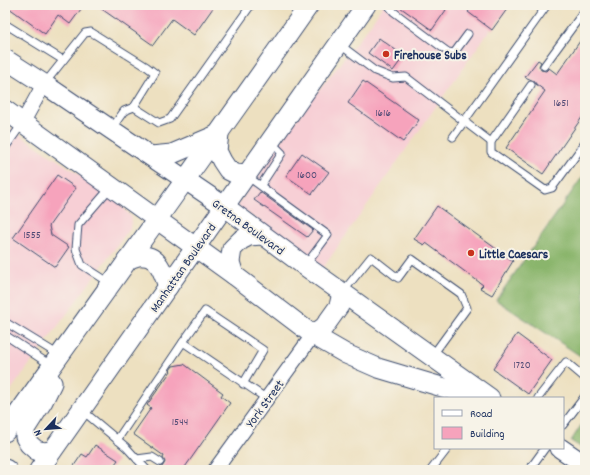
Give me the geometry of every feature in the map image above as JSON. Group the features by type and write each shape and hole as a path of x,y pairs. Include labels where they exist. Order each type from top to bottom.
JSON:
{"street":[{"path":"5,432 185,179 219,134 309,5"},
{"name":"Manhattan Boulevard","path":"48,463 81,410 224,206 253,180 270,141 366,5"},
{"name":"Gretna Boulevard","path":"5,59 224,206 342,293 489,397"},
{"path":"23,122 44,84"},
{"path":"5,110 234,275 313,335 346,354 378,368 471,397"},
{"path":"151,156 172,154 219,134"},
{"path":"219,134 217,151 222,162 228,170 253,180"},
{"path":"234,275 230,262 232,249 236,244 249,236 262,235"},
{"path":"127,260 144,256 150,257 162,268 168,287"},
{"path":"313,335 324,327 339,306 342,293"},
{"name":"York Street","path":"215,470 313,335"},
{"path":"48,463 43,452 36,450 29,444 25,437 25,429 44,401 52,383 54,364"},
{"path":"561,449 585,465"}],"lane":[{"path":"134,107 159,123 170,119 251,5"},
{"path":"388,5 394,12 448,52 454,53 468,34"},
{"path":"453,137 547,5"},
{"path":"544,66 585,10"},
{"path":"5,24 63,60"},
{"path":"44,84 85,33 91,32 147,67 155,74 134,107 124,111 111,129"},
{"path":"339,44 375,71 393,78 406,77 491,142"},
{"path":"531,85 491,142 491,152 546,190 552,188 585,142"},
{"path":"5,148 23,122"},
{"path":"253,180 328,235 305,266"},
{"path":"111,186 78,225 76,249 82,265 111,283"},
{"path":"342,293 371,257 398,278 412,259 462,294 467,308 431,356"},
{"path":"117,440 205,311 263,350 243,384"},
{"path":"5,322 54,364"},
{"path":"5,335 54,364"},
{"path":"183,342 267,399"},
{"path":"539,397 566,362 585,378"},
{"path":"564,424 585,396"},
{"path":"81,410 117,440 147,470"},
{"path":"431,470 447,449"},
{"path":"530,470 544,449"},
{"path":"137,459 152,457 160,462"}],"shaded area":[{"path":"383,5 507,5 323,268 237,206 289,129 370,25"},
{"path":"5,125 116,199 132,218 130,228 5,398"}],"green space":[{"path":"585,173 585,359 496,300"},
{"path":"585,419 585,450 571,441"}],"building":[{"path":"5,5 84,5 70,24 58,15 45,34"},
{"path":"96,5 215,5 194,35 172,19 153,45"},
{"path":"397,5 439,5 446,10 432,30"},
{"path":"473,5 510,5 492,30 468,12"},
{"path":"585,34 585,113 543,174 506,148 545,91 534,81 525,77 538,60 541,62 539,66 541,70 546,71 549,68 557,74"},
{"name":"Firehouse Subs","path":"379,38 404,56 393,71 368,53"},
{"path":"363,81 419,120 403,142 348,103"},
{"path":"302,153 329,172 312,194 286,176"},
{"path":"57,175 76,188 49,226 51,235 69,247 55,267 13,238"},
{"path":"260,192 313,230 307,237 254,200"},
{"name":"Little Caesars","path":"437,206 513,261 492,295 480,288 483,285 426,243 424,245 414,239"},
{"path":"517,334 552,360 528,394 493,369"},
{"path":"184,364 223,393 221,396 230,403 183,470 163,470 159,467 162,467 165,462 163,458 164,456 133,434 151,408 147,405 171,371 170,370 173,366"},
{"path":"95,445 118,460 112,468 108,465 105,470 71,470 82,454 87,457"}],"place":[{"name":"Firehouse Subs","path":"386,54"},
{"name":"Little Caesars","path":"471,253"}]}
